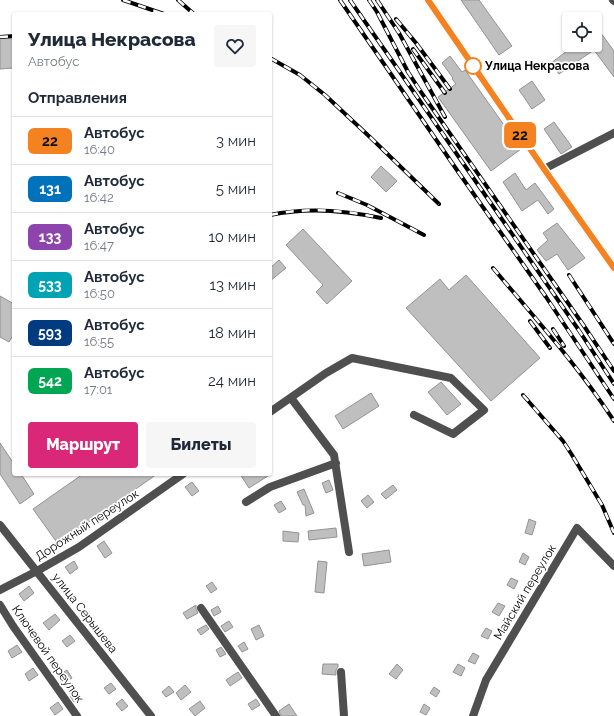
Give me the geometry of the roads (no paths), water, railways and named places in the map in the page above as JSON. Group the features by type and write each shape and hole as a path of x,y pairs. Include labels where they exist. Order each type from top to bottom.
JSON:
{"main road":[{"path":"428,0 614,268"}],"street":[{"path":"544,169 614,133"},
{"path":"272,411 326,373 352,358 450,378 484,410 453,434 414,415"},
{"path":"291,398 334,455 349,552"},
{"path":"246,502 270,487 336,463"},
{"name":"Дорожный переулок","path":"0,590 79,547 180,476"},
{"name":"улица Серышева","path":"0,525 151,716"},
{"name":"Майский переулок","path":"473,716 486,680 577,528 614,566"},
{"name":"Ключевой переулок","path":"0,605 13,626 77,716"},
{"path":"201,608 276,716"},
{"path":"341,672 344,716"}],"railway":[{"path":"123,0 158,12"},
{"path":"178,0 192,12"},
{"path":"340,0 546,297 614,399"},
{"path":"350,0 578,329 614,384"},
{"path":"369,0 377,12 408,72 421,92 614,371"},
{"path":"377,0 399,33 445,117"},
{"path":"396,19 450,89"},
{"path":"0,37 12,36"},
{"path":"413,49 445,93"},
{"path":"272,59 300,75 325,95 439,204"},
{"path":"338,193 367,205 424,235"},
{"path":"272,215 298,211 326,210 381,218"},
{"path":"493,268 541,324 586,381 614,421"},
{"path":"569,275 614,344"},
{"path":"530,321 550,348"},
{"path":"553,329 564,346"},
{"path":"523,395 563,441 602,505 614,533"}],"place":[{"name":"Улица Некрасова","path":"473,66"}]}
